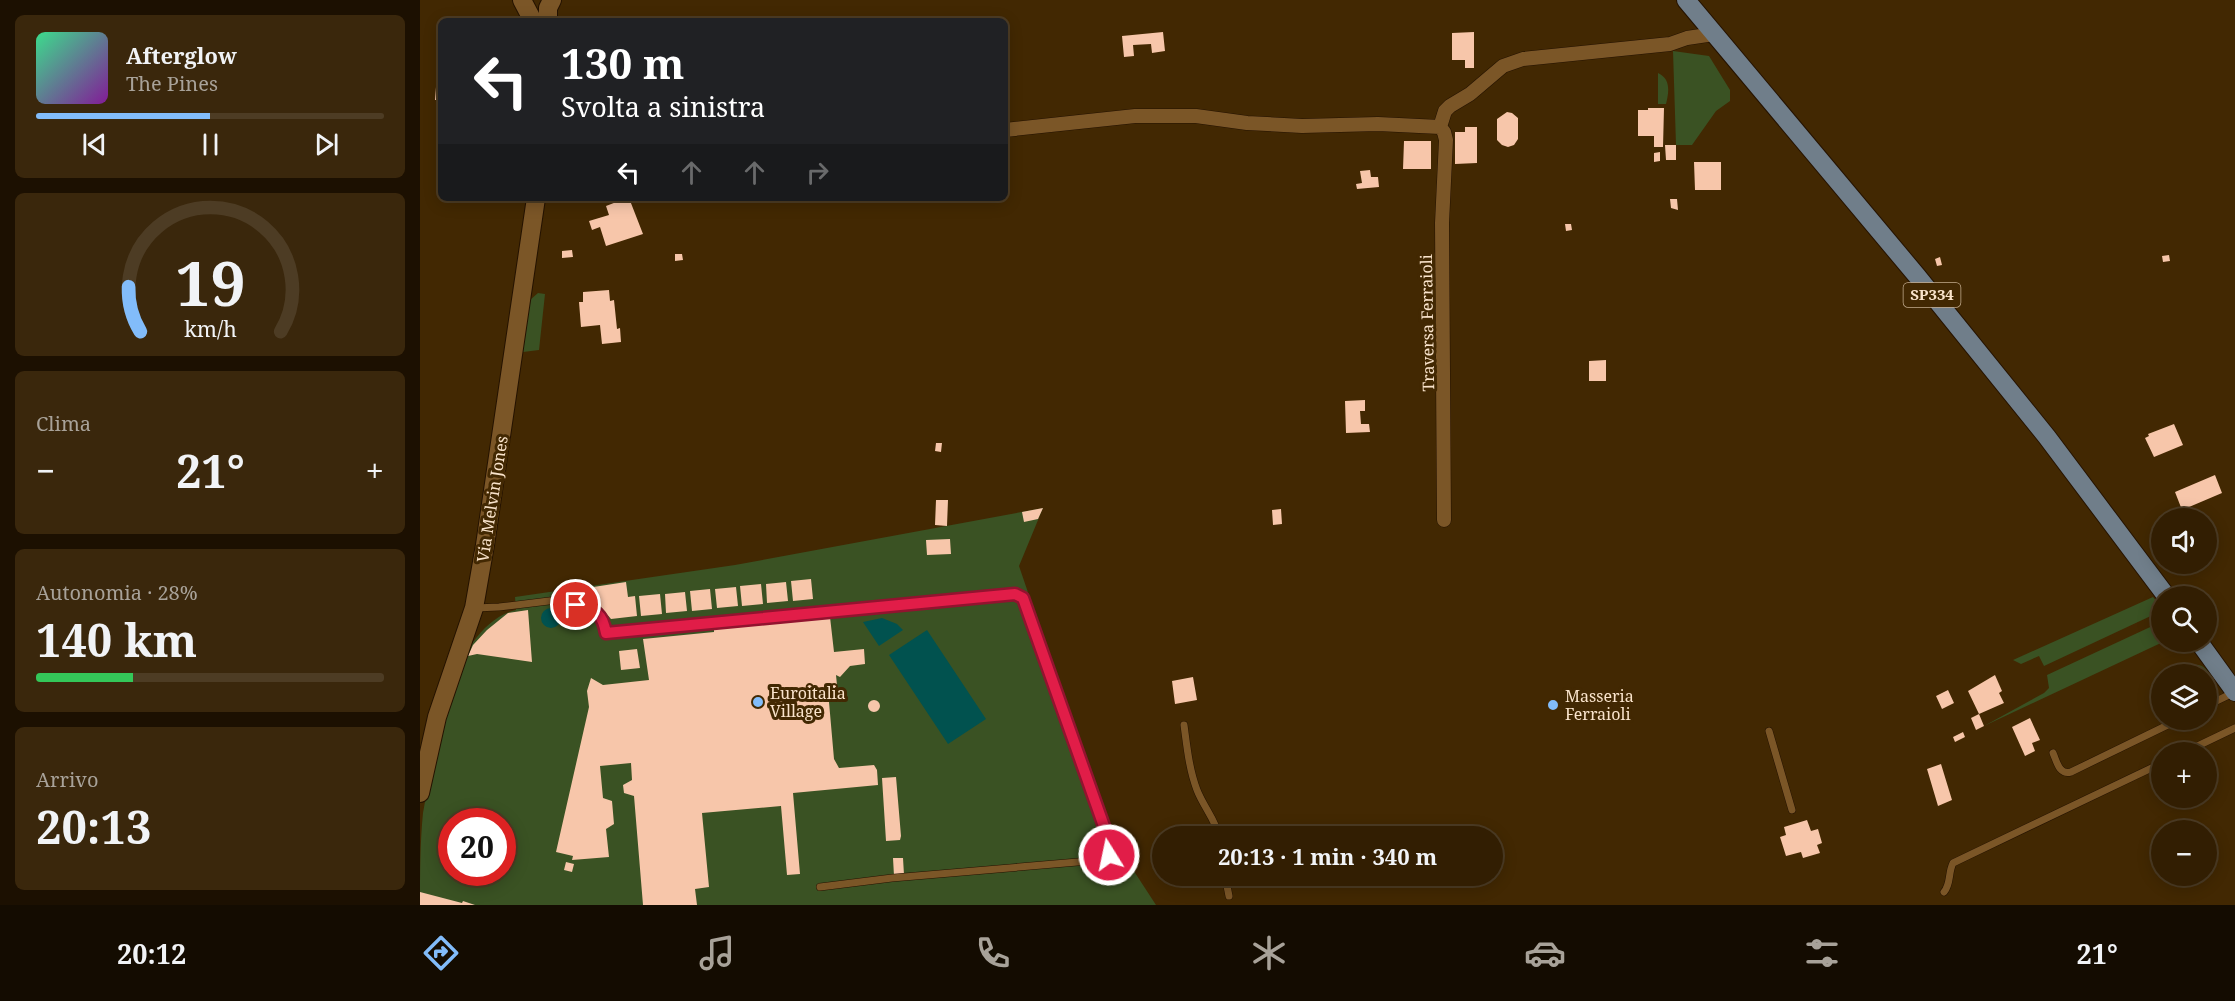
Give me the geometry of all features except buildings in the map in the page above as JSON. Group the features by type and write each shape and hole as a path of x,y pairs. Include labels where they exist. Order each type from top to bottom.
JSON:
{"main road":[{"name":"SP334","path":"1686,0 1917,276 2047,437 2159,586"},
{"path":"2206,652 2235,692"}],"street":[{"path":"522,0 531,18"},
{"path":"548,18 548,8 552,0"},
{"path":"1008,130 1136,116 1196,116 1247,123 1302,126 1387,124 1440,127 1445,111 1450,106 1470,94 1511,62 1523,58 1670,44 1686,38 1714,34"},
{"name":"Traversa Ferraioli","path":"1440,127 1446,140 1442,223 1444,520"},
{"name":"Via Melvin Jones","path":"420,793 437,717 474,608 536,201"}],"lane":[{"path":"474,608 557,600 596,611 604,621 606,633 1015,594 1023,598 1111,846 1109,855 1101,860 892,878 820,887"},
{"path":"2217,701 2235,692"},
{"path":"1184,725 1189,764 1197,791 1216,826"},
{"path":"2206,742 2235,728"},
{"path":"2053,753 2061,771 2071,772 2157,730"},
{"path":"1769,731 1792,810"},
{"path":"1944,892 1948,887 1953,863 2151,768"},
{"path":"1227,886 1229,896"}],"green space":[{"path":"1673,51 1709,56 1730,90 1730,101 1716,111 1692,145 1676,145"},
{"path":"1658,73 1667,82 1666,104 1658,104"},
{"path":"538,293 545,294 539,350 523,352 530,300"},
{"name":"Euroitalia Village","path":"1043,508 1019,566 1111,836 1156,905 420,905 423,813 440,738 462,667 473,642 497,618 516,610 515,597 735,565"},
{"path":"2151,598 2151,616 2044,666 2039,656 2021,664 2013,660"},
{"path":"2151,627 2151,648 1984,726 2044,693 2049,688 2047,675"}],"water":[{"path":"547,608 555,608 561,614 561,622 555,628 547,628 541,622 541,614"},
{"path":"882,618 897,624 903,630 879,646 863,622"},
{"path":"927,630 986,719 948,744 889,655"}],"place":[{"name":"Euroitalia Village","path":"758,702"},
{"name":"Masseria Ferraioli","path":"1553,705"}],"route":[{"path":"576,605 596,611 604,621 606,633 1015,594 1023,598 1111,846 1109,855"}]}
